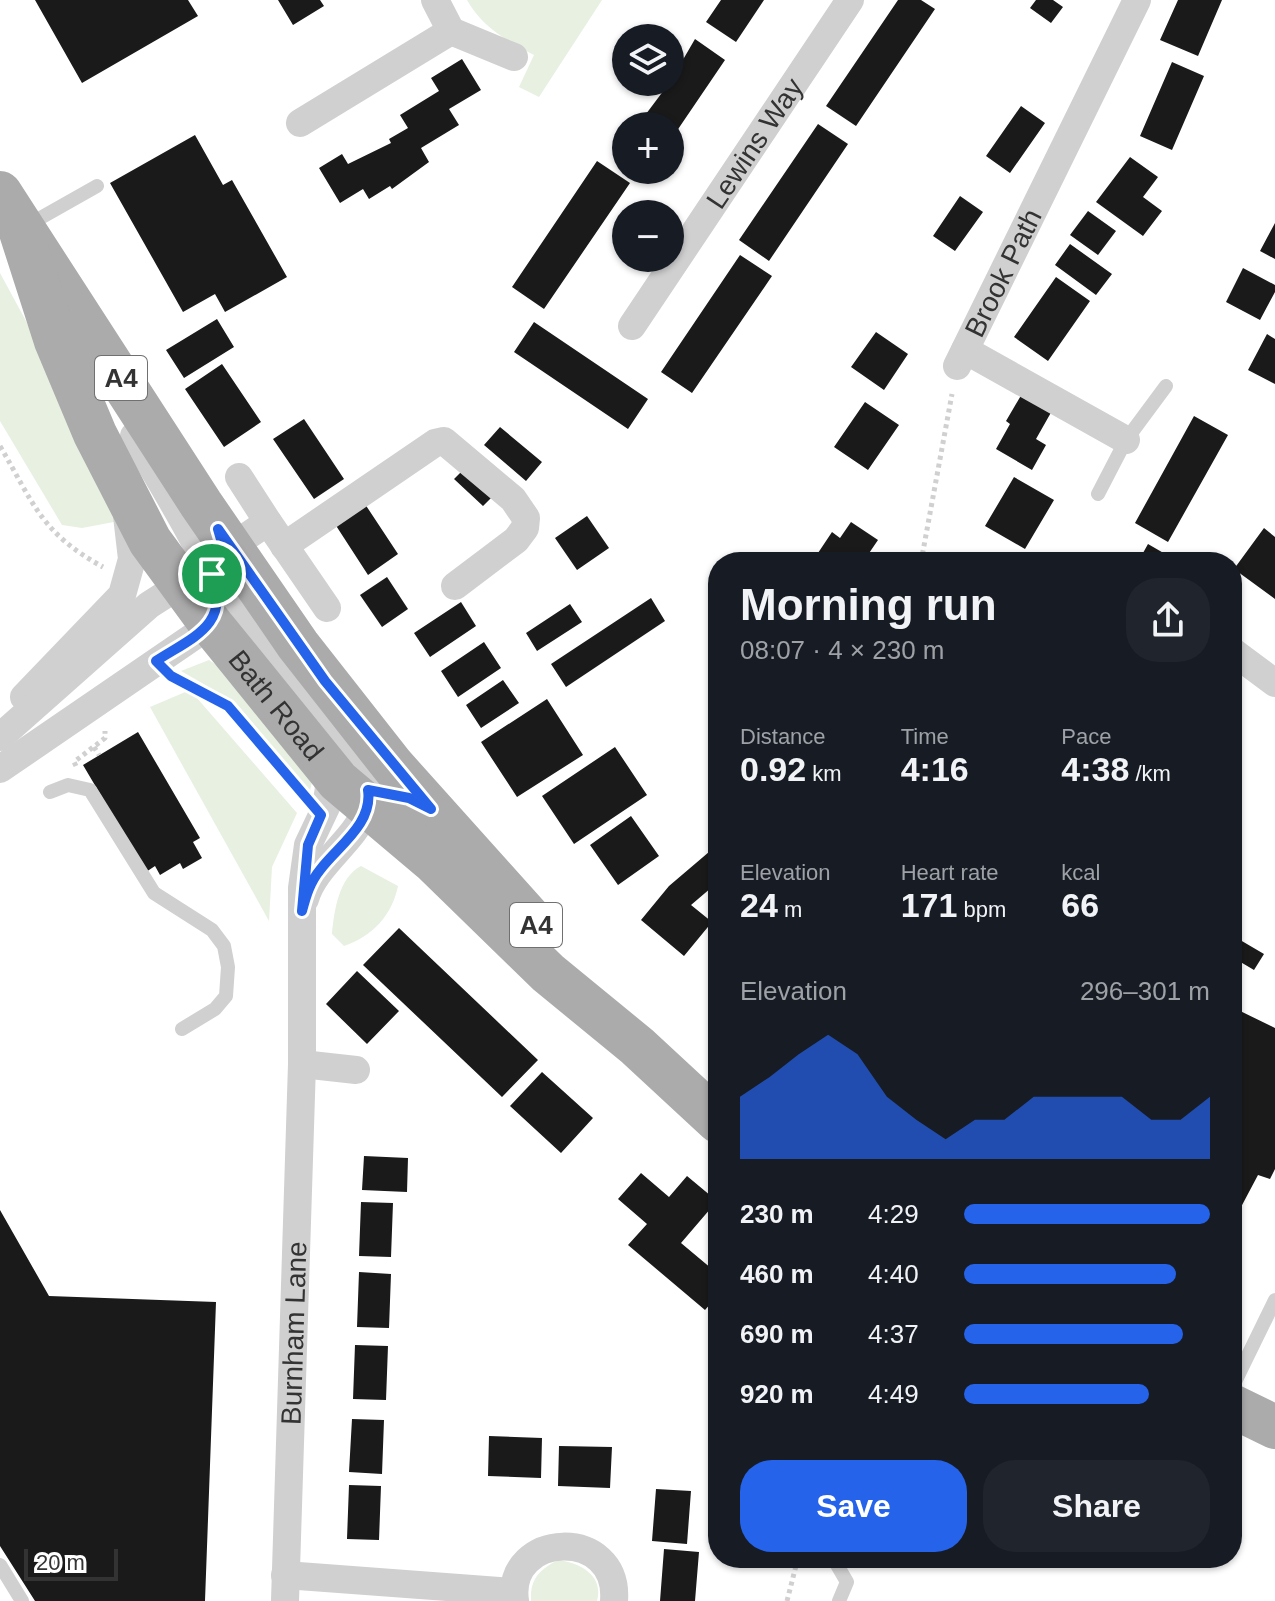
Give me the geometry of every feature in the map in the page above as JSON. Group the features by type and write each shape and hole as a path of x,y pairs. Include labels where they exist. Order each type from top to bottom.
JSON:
{"main road":[{"name":"Bath Road","path":"10,211 61,354 119,484 150,541 223,568"},
{"name":"Bath Road","path":"10,211 223,568 325,681 418,823 548,973 637,1046 708,1112"},
{"name":"Bath Road","path":"223,568 210,623 238,688 347,801 418,823"},
{"path":"1242,1411 1275,1427"}],"street":[{"path":"435,0 451,31 514,57"},
{"name":"Lewins Way","path":"632,326 850,0"},
{"name":"Brook Path","path":"961,358 1137,0"},
{"path":"300,123 451,31"},
{"path":"961,358 1126,440"},
{"path":"284,546 435,443 444,441 513,499 522,509 526,523 516,540 455,586"},
{"path":"239,477 327,608"},
{"path":"0,725 114,605 127,582 132,545 119,484"},
{"path":"0,737 131,620 223,568 268,522"},
{"path":"223,568 259,636 357,767 347,801 302,911"},
{"path":"0,769 210,623"},
{"path":"164,656 206,645 217,648 238,688"},
{"path":"1242,664 1275,683"},
{"name":"Burnham Lane","path":"285,1588 302,1064 302,911 308,845 347,801"},
{"path":"302,1064 356,1070"},
{"path":"285,1588 514,1596 519,1573 531,1557 548,1548 567,1545 586,1550 602,1561 612,1578 614,1601"}],"lane":[{"path":"10,211 97,186"},
{"path":"1098,494 1126,440 1166,386"},
{"path":"50,792 68,785 82,786 95,796 154,893 212,930 224,946 228,967 226,996 215,1009 182,1029"},
{"path":"1242,1369 1273,1309"},
{"path":"0,1565 22,1601"},
{"path":"839,1568 847,1582 839,1601"}],"path":[{"name":"Brook Path","path":"923,552 961,358"},
{"path":"0,446 57,539 127,582"},
{"path":"164,656 171,676 238,688"},
{"path":"82,786 83,771 79,771 74,762 105,738 105,727 111,722"},
{"path":"94,747 99,755"},
{"path":"787,1601 795,1568"}],"green space":[{"path":"467,0 602,0 539,97 519,87 534,55 488,26"},
{"path":"0,273 26,321 119,521 82,528 62,525 0,421"},
{"path":"209,660 231,675 313,777 310,791 235,702 181,671"},
{"path":"190,690 297,813 272,867 269,921 150,707"},
{"path":"361,866 398,886 391,906 380,923 344,946 332,934 336,905 347,878"},
{"path":"558,1560 582,1567 594,1577 597,1601 531,1601 537,1576"}],"building":[{"path":"35,0 188,0 198,16 82,83"},
{"path":"278,0 320,0 324,6 293,25"},
{"path":"721,0 764,0 736,42 706,22"},
{"path":"898,0 921,0 935,9 856,126 826,106"},
{"path":"1036,0 1053,0 1063,7 1051,23 1030,8"},
{"path":"1178,0 1222,0 1198,56 1160,40"},
{"path":"695,39 725,60 684,120 684,112 648,112 660,96 684,96 684,58"},
{"path":"462,59 481,90 449,109 459,125 421,148 429,162 392,189 390,186 369,199 363,189 340,203 319,168 342,154 348,164 391,143 389,139 408,128 400,115 439,91 431,78"},
{"path":"1172,62 1204,76 1172,150 1140,136"},
{"path":"1021,106 1045,123 1010,173 986,156"},
{"path":"818,124 848,144 769,261 739,240"},
{"path":"195,135 223,185 232,180 287,277 225,312 215,294 183,312 110,183"},
{"path":"1130,157 1158,177 1143,197 1162,211 1143,236 1096,202"},
{"path":"597,161 612,171 612,184 629,184 618,200 612,200 612,209 544,309 512,287"},
{"path":"960,196 983,212 955,251 933,236"},
{"path":"1088,211 1116,231 1098,255 1070,235"},
{"path":"1275,223 1275,259 1260,251"},
{"path":"1070,244 1112,274 1096,295 1055,265"},
{"path":"740,255 772,276 692,393 661,372"},
{"path":"1243,268 1275,285 1275,292 1260,320 1226,302"},
{"path":"1056,277 1090,301 1048,361 1014,337"},
{"path":"217,319 234,347 184,378 166,350"},
{"path":"534,322 648,399 628,429 514,352"},
{"path":"876,332 908,354 884,390 851,367"},
{"path":"1267,334 1275,339 1275,384 1248,370"},
{"path":"222,364 261,422 224,447 185,389"},
{"path":"1023,392 1053,409 1036,439 1046,445 1032,470 996,449 1010,424 1006,421"},
{"path":"865,402 899,425 868,470 834,447"},
{"path":"1194,416 1228,435 1168,542 1135,523"},
{"path":"304,419 344,479 314,499 273,439"},
{"path":"500,427 542,462 526,481 484,445"},
{"path":"465,468 494,495 483,506 454,479"},
{"path":"1014,477 1054,500 1025,549 985,526"},
{"path":"363,501 398,554 368,575 333,521"},
{"path":"587,516 609,548 577,570 555,538"},
{"path":"851,522 878,540 870,552 819,552 832,532 840,538"},
{"path":"1264,528 1275,537 1275,599 1242,575 1242,558"},
{"path":"1148,544 1162,552 1144,552"},
{"path":"387,577 408,609 382,627 360,595"},
{"path":"651,598 665,621 566,687 551,664"},
{"path":"461,602 476,626 430,657 414,633"},
{"path":"570,604 582,622 537,651 526,633"},
{"path":"484,642 501,668 458,697 441,671"},
{"path":"503,680 519,703 481,728 466,705"},
{"path":"547,699 583,755 517,797 481,742"},
{"path":"138,732 200,838 193,842 202,858 183,869 180,863 160,875 155,866 146,872 83,765"},
{"path":"615,747 647,795 574,844 542,796"},
{"path":"631,816 659,856 618,885 590,845"},
{"path":"708,853 708,891 691,905 708,919 708,927 684,956 641,920 669,886"},
{"path":"399,928 538,1060 502,1097 363,965"},
{"path":"1242,941 1264,954 1254,970 1242,963"},
{"path":"357,971 399,1011 367,1044 326,1004"},
{"path":"1242,1012 1275,1028 1275,1169 1270,1179 1258,1175 1242,1205"},
{"path":"542,1072 593,1118 561,1153 510,1106"},
{"path":"364,1156 408,1158 407,1192 362,1190"},
{"path":"641,1173 669,1197 687,1176 708,1194 708,1212 681,1243 708,1266 708,1307 705,1310 628,1245 647,1224 618,1199"},
{"path":"361,1202 393,1203 391,1257 359,1256"},
{"path":"0,1210 49,1296 216,1302 205,1601 35,1601 0,1546"},
{"path":"359,1272 391,1274 389,1328 357,1327"},
{"path":"355,1345 388,1346 386,1400 353,1399"},
{"path":"352,1419 384,1420 382,1474 349,1472"},
{"path":"489,1436 542,1438 541,1478 488,1476"},
{"path":"559,1446 612,1447 610,1488 558,1486"},
{"path":"349,1485 381,1486 379,1540 347,1539"},
{"path":"656,1489 691,1491 687,1544 652,1541"},
{"path":"664,1549 699,1552 695,1601 660,1601"}],"route":[{"path":"218,529 325,681 431,809 409,798 368,790 368,808 360,824 319,871 308,890 302,911 304,865 313,830 321,815 239,716 218,699 171,676 156,661 210,623 219,605 212,574 232,577 218,529"}]}
